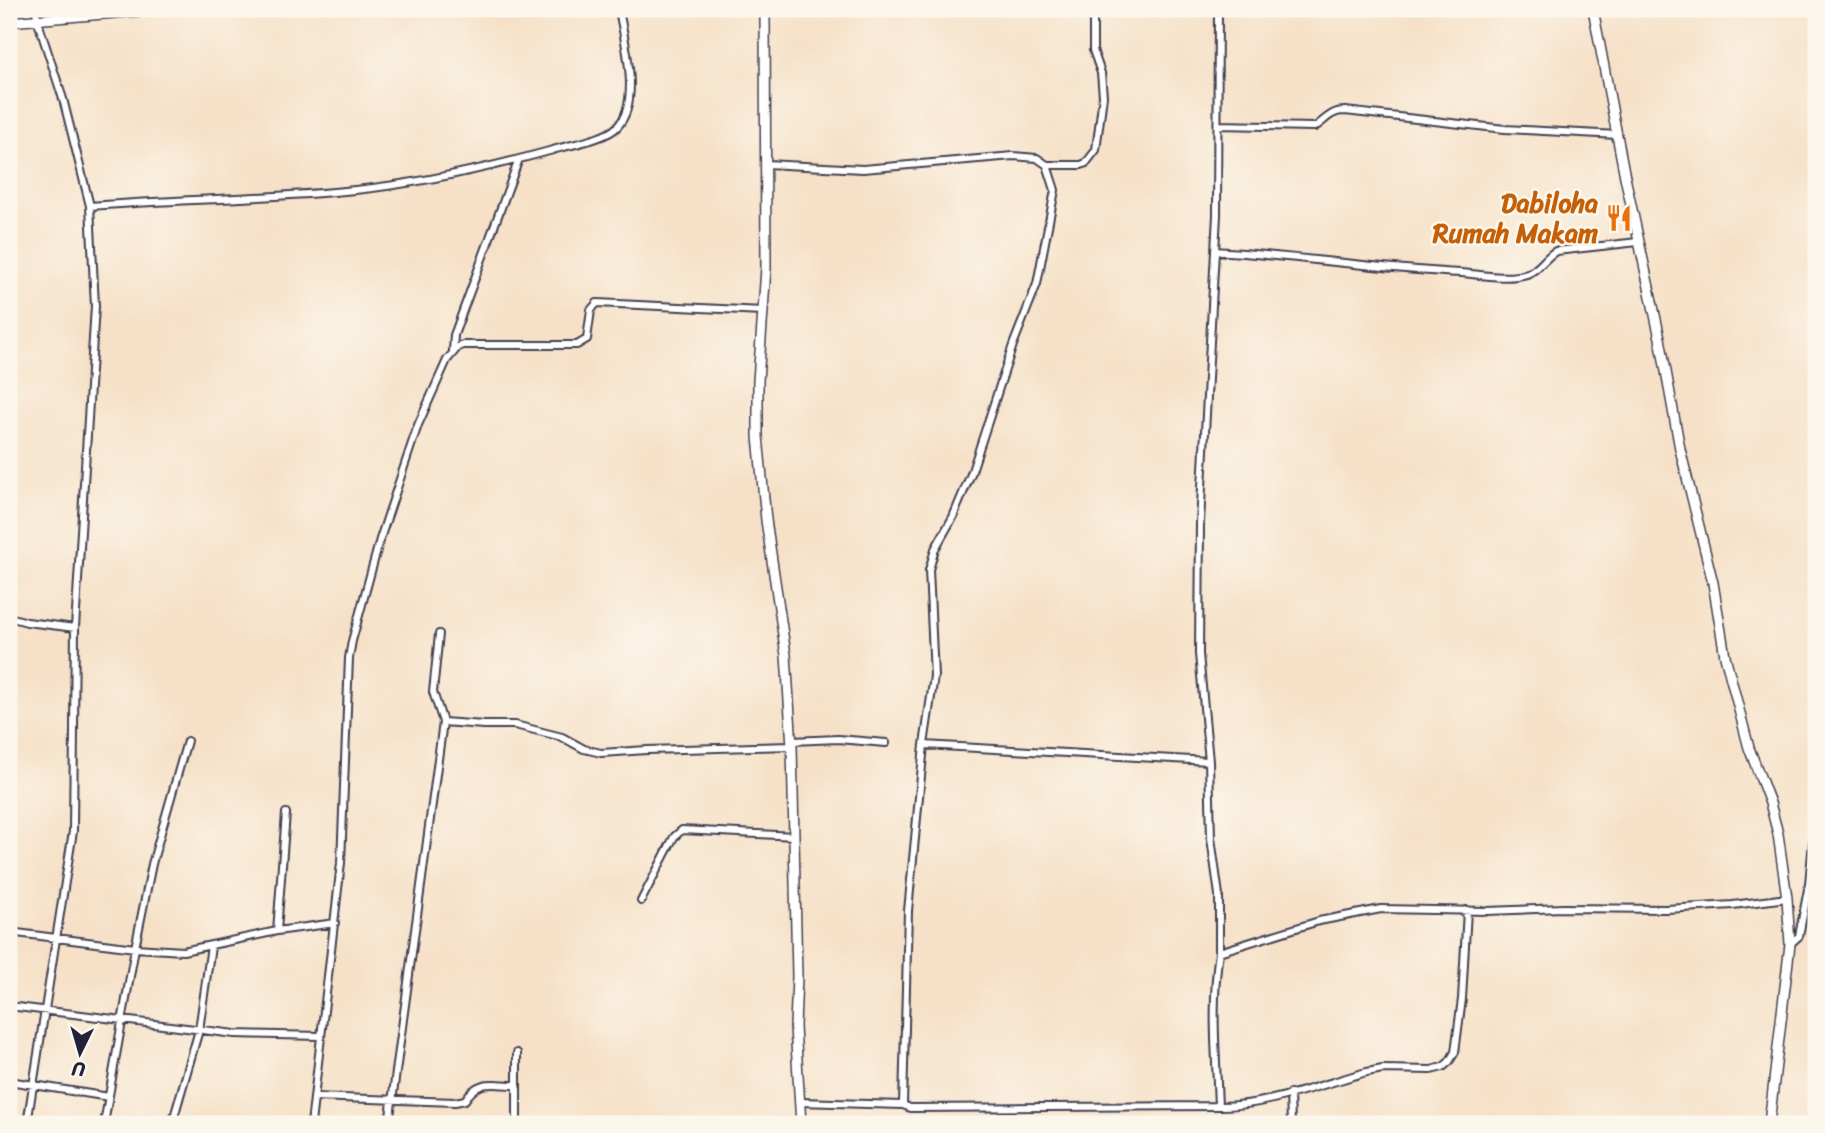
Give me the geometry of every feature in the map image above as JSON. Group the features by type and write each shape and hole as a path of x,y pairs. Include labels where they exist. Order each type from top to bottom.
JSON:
{"street":[{"path":"9,22 37,14 163,9"},
{"path":"89,206 358,190 482,169 596,138 616,129 627,112 631,90 619,9"},
{"path":"765,9 766,268 758,381 758,436 766,520 786,655 792,743 797,976 795,1027 800,1124"},
{"path":"1047,165 1081,165 1086,163 1096,150 1103,84 1093,50 1093,9"},
{"path":"1218,9 1215,251 1199,549 1199,654 1209,761 1211,838 1219,895 1219,952 1214,985 1213,1042 1218,1106"},
{"path":"1593,9 1680,449 1713,583 1725,656 1749,748 1775,824 1787,898 1790,944 1769,1124"},
{"path":"27,1124 47,1011 73,831 75,628 95,306 89,206 63,99 37,14"},
{"path":"1218,125 1315,127 1327,115 1345,111 1505,129 1618,135"},
{"path":"766,164 863,169 1013,156 1038,158 1047,165 1055,190 1037,284 1013,345 971,474 953,517 931,558 929,570 934,676 924,745 908,911 903,1105"},
{"path":"311,1124 341,863 348,658 380,539 418,425 453,351 454,335 519,159"},
{"path":"1215,251 1507,276 1532,272 1548,255 1556,251 1638,242"},
{"path":"453,351 470,344 577,345 587,339 591,310 597,303 763,312"},
{"path":"9,617 75,628"},
{"path":"389,1124 443,722 433,692 439,634"},
{"path":"443,722 515,725 562,737 584,749 601,753 838,738 886,743"},
{"path":"104,1124 152,864 187,741"},
{"path":"924,745 1209,761"},
{"path":"1790,944 1799,936 1813,883 1816,810"},
{"path":"277,931 286,813"},
{"path":"641,901 674,837 682,830 794,835"},
{"path":"1219,952 1356,912 1408,908 1677,908 1787,898"},
{"path":"799,1102 903,1105 911,1108 1243,1105 1367,1072 1383,1069 1431,1070 1443,1067 1450,1062 1455,1052 1462,999 1468,910"},
{"path":"9,932 135,948 183,951 277,931 335,923"},
{"path":"172,1124 199,1030 211,946"},
{"path":"9,1006 235,1034 320,1036"},
{"path":"517,1053 517,1124"},
{"path":"9,1082 109,1097"},
{"path":"313,1097 462,1102 473,1087 479,1085 517,1085"},
{"path":"1290,1093 1291,1124"}],"place":[{"name":"Dabiloha Rumah Makam","path":"1619,218"}]}
